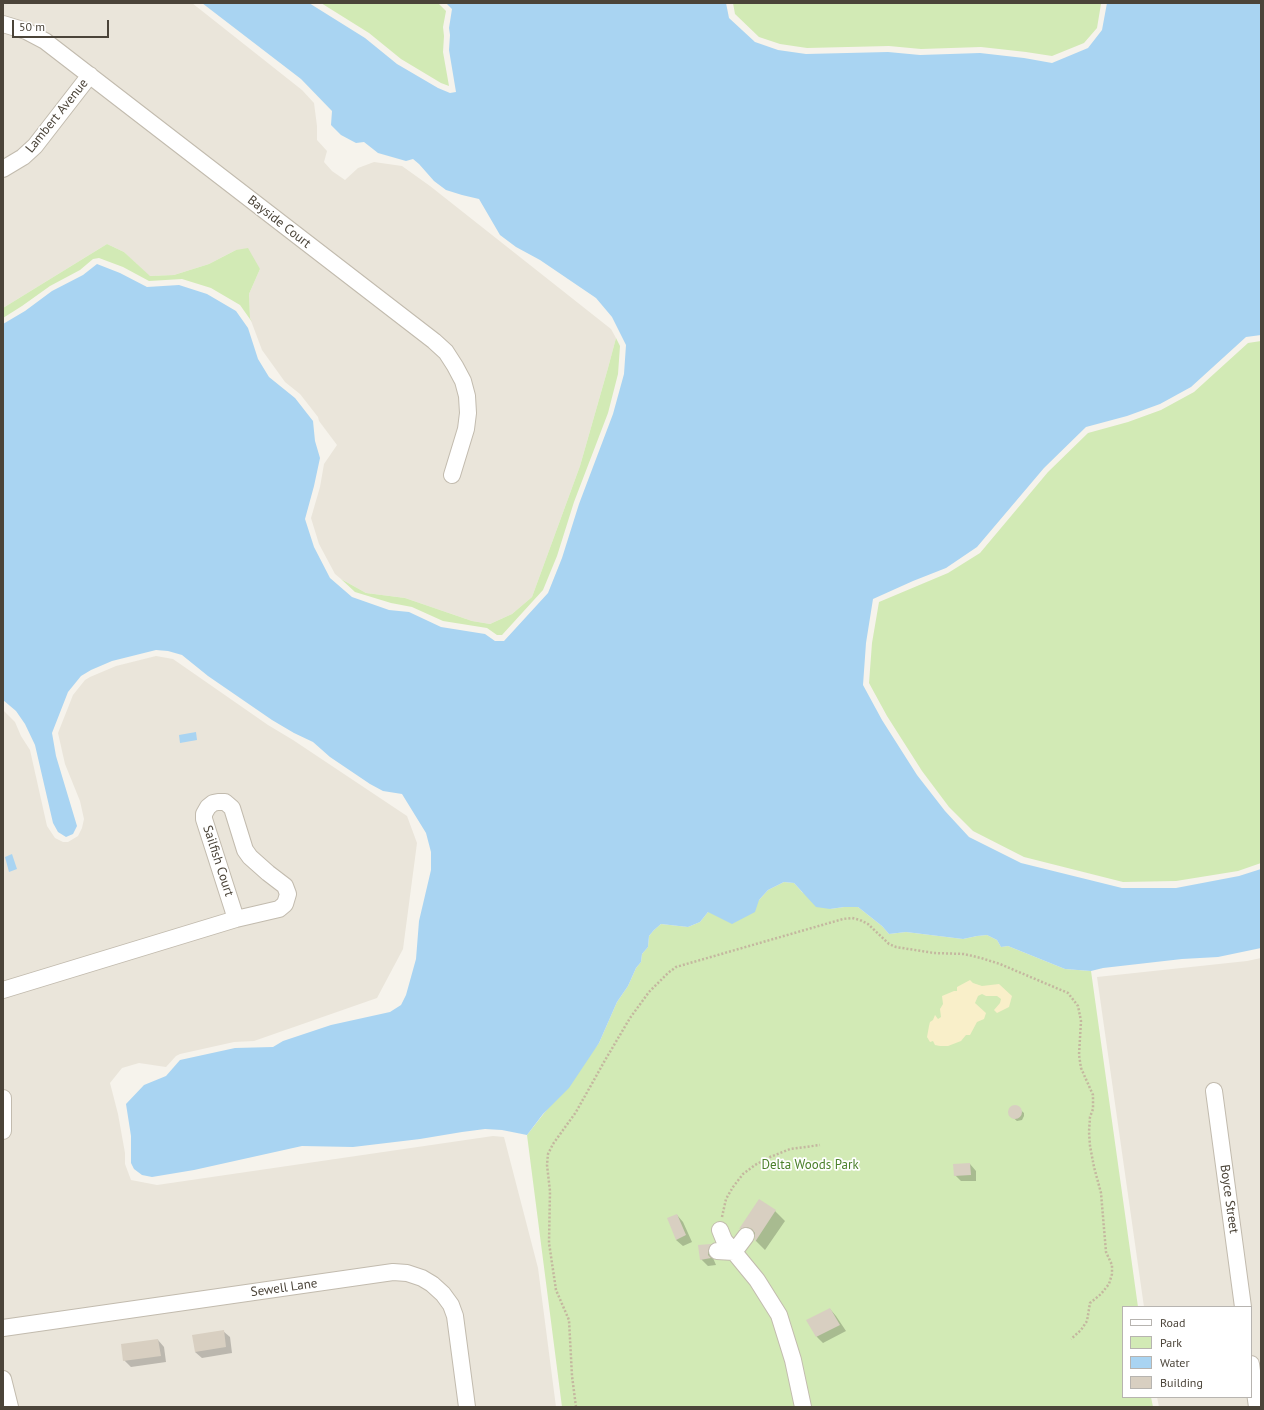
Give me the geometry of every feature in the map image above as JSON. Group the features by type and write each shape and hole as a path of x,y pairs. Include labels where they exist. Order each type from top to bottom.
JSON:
{"street":[{"name":"Bayside Court","path":"3,24 26,31 45,41 434,341 446,352 456,366 463,381 467,396 468,413 466,429 452,474"},
{"name":"Lambert Avenue","path":"3,169 23,157 35,146 90,75"},
{"name":"Sailfish Court","path":"3,990 236,919 279,909 286,904 288,894 286,886 250,857 245,850 232,808 225,802 218,802 213,803 208,807 204,814 204,819 236,919"},
{"name":"Boyce Street","path":"1214,1091 1243,1306"},
{"path":"3,1098 3,1131"},
{"path":"720,1230 724,1240 757,1280 779,1315 793,1360 803,1407"},
{"path":"734,1252 746,1236"},
{"path":"717,1251 734,1252"},
{"name":"Sewell Lane","path":"3,1328 393,1272 407,1273 422,1278 432,1284 443,1294 455,1316 467,1407"},
{"path":"1252,1371 1257,1407"},
{"path":"3,1379 10,1407"}],"path":[{"path":"576,1407 572,1376 569,1320 556,1290 549,1243 550,1190 547,1165 548,1154 553,1144 576,1112 630,1018 649,992 668,973 676,967 842,919 852,918 864,922 875,929 889,944 896,947 934,953 964,954 1000,964 1068,993 1078,1006 1081,1021 1079,1055 1081,1068 1093,1095 1093,1109 1090,1117 1089,1132 1090,1146 1101,1193 1106,1252 1112,1265 1112,1274 1109,1284 1101,1294 1090,1303 1087,1321 1081,1330 1071,1339"},
{"path":"720,1230 726,1198 732,1187 743,1174 770,1156 790,1149 820,1145"}],"shaded area":[{"path":"3,3 192,3 302,90 314,103 317,140 327,151 324,162 332,171 345,180 358,168 374,162 402,166 430,186 611,329 616,338 580,466 532,597 512,614 490,624 472,621 405,598 366,593 335,574 319,544 311,518 320,487 324,464 337,445 300,394 285,382 262,350 250,318 249,294 260,269 236,250 209,264 174,275 149,276 124,252 107,244 3,308"},
{"path":"156,656 173,659 268,725 407,816 417,843 403,949 377,998 254,1041 234,1042 180,1054 176,1056 166,1067 139,1063 122,1068 110,1083 118,1114 125,1153 125,1164 131,1180 157,1185 493,1136 504,1137 538,1268 556,1407 3,1407 3,710 15,722 21,736 30,750 47,826 55,838 63,842 68,842 78,836 84,819 80,801 65,764 58,733 73,695 85,680 90,677 116,666"},
{"path":"1261,958 1261,1407 1159,1407 1157,1398 1252,1398 1252,1306 1144,1306 1097,977 1247,961"}],"green space":[{"path":"321,3 438,3 446,11 443,27 443,52 449,86 441,83 401,59 369,33"},
{"path":"733,3 1101,4 1097,28 1084,43 1052,56 981,47 921,49 889,46 807,48 780,44 759,37 735,14"},
{"path":"107,244 124,252 150,276 174,275 209,264 236,250 248,248 260,269 249,294 250,318 252,322 240,305 211,288 182,279 149,281 123,267 99,258 93,259 80,270 50,286 3,318 3,308"},
{"path":"616,338 620,346 618,374 608,413 574,502 557,556 543,590 502,635 497,635 487,628 443,621 412,607 391,603 355,592 341,579 366,593 405,598 472,621 490,624 512,614 532,597 580,466"},
{"path":"1261,341 1261,863 1238,871 1176,881 1123,882 1024,857 973,831 949,807 922,771 887,716 869,683 872,643 879,602 948,573 980,553 1048,472 1088,433 1128,422 1161,410 1194,392 1248,343"},
{"name":"Delta Woods Park","path":"784,882 794,883 802,892 830,909 858,907 882,926 889,934 906,932 963,939 987,935 997,940 1001,947 1008,946 1065,969 1091,971 1138,1306 1122,1306 1122,1398 1151,1398 1153,1407 562,1407 527,1135 599,1043 617,1002 628,986 636,968 641,962 642,954 648,947 649,936 654,930 661,924 688,927 700,922 708,912 759,900 768,890"}],"sand":[{"path":"970,980 973,983 982,986 999,984 1012,996 1009,1007 997,1013 994,1010 1000,1003 1001,999 997,996 986,996 982,994 978,996 975,1003 986,1013 984,1019 977,1022 970,1035 966,1035 961,1041 948,1046 935,1045 933,1041 930,1042 927,1037 930,1022 933,1020 935,1015 938,1019 941,1017 940,1009 943,1004 942,996 957,991 957,987"}],"water":[{"path":"202,3 309,3 365,38 397,64 438,88 450,93 456,92 449,50 449,28 452,9 446,3 726,3 729,18 755,42 778,50 806,54 888,52 920,55 980,53 1052,63 1088,48 1102,30 1107,3 1261,3 1261,335 1246,337 1191,387 1160,404 1127,416 1086,427 1044,468 977,547 946,568 873,599 866,643 863,685 882,720 917,775 945,811 969,837 1021,863 1122,888 1176,888 1239,876 1261,869 1261,948 1218,957 1182,959 1103,968 1091,971 1065,969 1008,946 1001,947 997,940 987,935 963,939 906,932 889,934 882,926 858,907 830,909 816,907 794,883 784,882 768,890 759,900 755,912 732,924 708,912 700,922 688,927 661,924 654,930 649,936 648,947 642,954 641,962 636,968 628,986 617,1002 599,1043 569,1088 543,1114 527,1135 502,1130 485,1129 353,1147 302,1146 194,1170 152,1177 142,1175 134,1169 131,1163 131,1136 126,1104 144,1085 166,1076 180,1060 235,1048 273,1047 283,1041 331,1025 390,1012 401,1005 406,995 416,959 419,921 431,870 431,852 426,833 402,794 383,791 370,784 330,757 313,742 272,720 208,676 182,655 168,651 156,650 112,661 91,670 81,676 68,692 52,733 56,756 77,826 73,834 66,837 58,832 53,823 35,745 25,724 16,711 3,700 3,324 25,311 52,291 83,275 97,264 120,273 147,287 179,285 207,294 236,311 248,328 258,359 269,377 295,398 313,421 315,441 320,458 305,519 314,547 330,578 352,597 389,610 409,612 441,627 485,634 495,641 504,641 548,593 562,558 579,504 613,414 624,374 626,345 612,317 596,298 540,260 516,247 500,235 479,199 446,190 434,181 413,159 406,161 378,153 364,142 356,143 341,135 331,125 332,111 301,79"},
{"path":"196,732 197,740 180,743 179,735"},
{"path":"12,854 17,869 9,872 5,857"}],"building":[{"path":"1015,1105 1020,1107 1022,1112 1020,1117 1015,1119 1010,1117 1008,1112 1010,1107"},
{"path":"970,1163 971,1175 954,1176 953,1164"},
{"path":"759,1199 776,1210 755,1242 755,1233 752,1229 747,1227 739,1229"},
{"path":"677,1214 686,1235 676,1240 667,1218"},
{"path":"711,1244 708,1255 711,1258 700,1260 698,1245"},
{"path":"830,1308 840,1325 816,1337 806,1320"},
{"path":"224,1330 226,1347 195,1352 192,1335"},
{"path":"158,1339 161,1356 123,1361 121,1344"}]}
